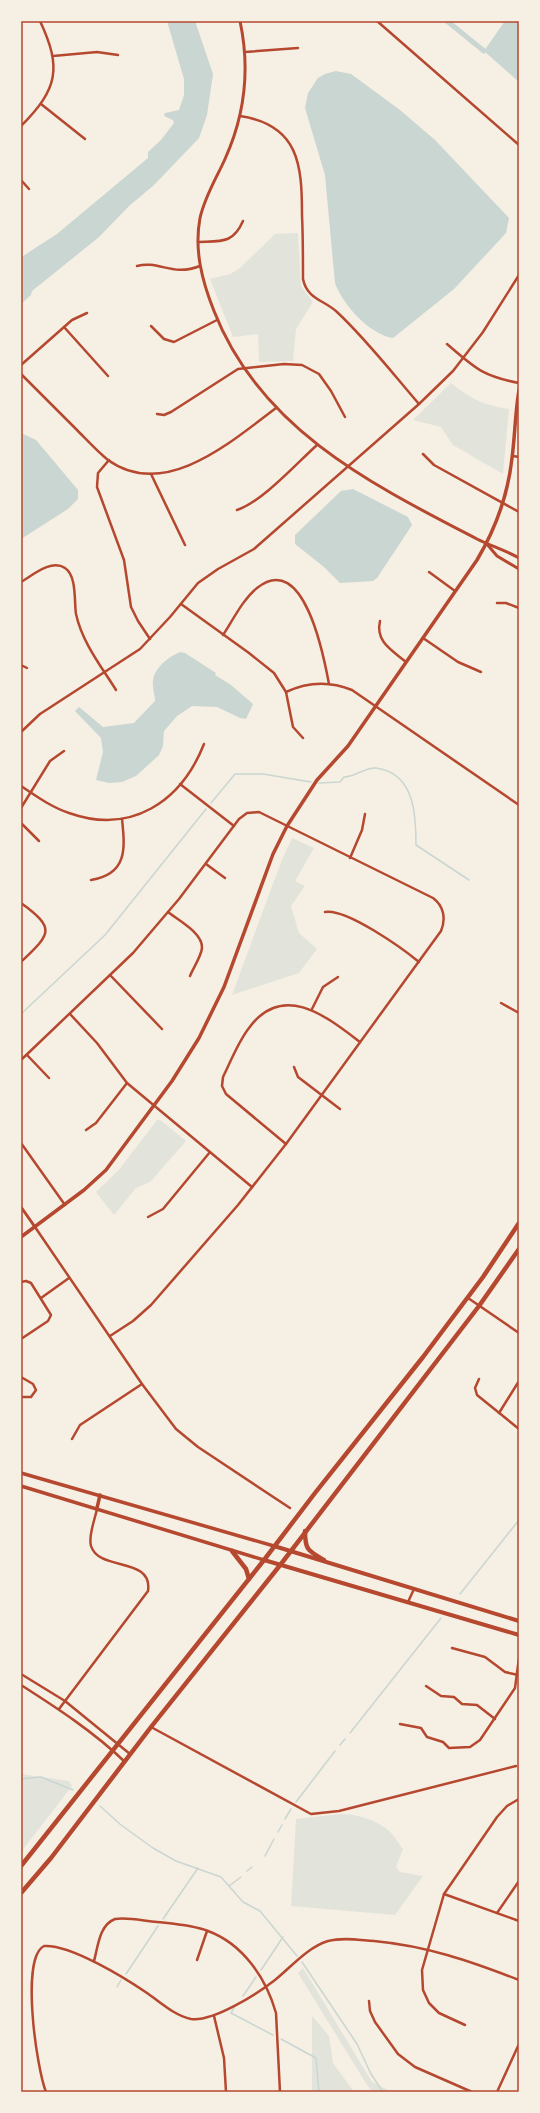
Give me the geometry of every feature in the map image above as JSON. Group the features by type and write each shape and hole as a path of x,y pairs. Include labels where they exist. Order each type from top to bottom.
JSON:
{"highway":[{"path":"21,1866 264,1560 468,1298 519,1223"},
{"path":"21,1893 51,1858 130,1755 281,1564 479,1306 519,1249"},
{"path":"305,1532 305,1544 309,1552 324,1560"},
{"path":"232,1551 246,1570 249,1579"}],"main road":[{"path":"21,1237 65,1205 106,1170 155,1106 199,1038 224,987 273,854 287,826 305,797 348,746 455,591 486,543 503,503 513,456 519,390"},
{"path":"21,1473 324,1560 519,1621"},
{"path":"21,1486 97,1508 232,1551 281,1564 519,1635"},
{"path":"97,1508 100,1495"}],"street":[{"path":"21,126 41,104 52,79 53,56 50,44 40,21"},
{"path":"240,21 245,52 245,86 240,116 232,144 207,196 200,219 198,242 200,266 206,290 217,320 244,368 276,408 317,445 348,468 486,543 501,548 519,558"},
{"path":"377,21 519,145"},
{"path":"245,52 298,48"},
{"path":"53,56 97,52 118,55"},
{"path":"41,104 85,139"},
{"path":"240,116 264,122 274,128 290,145 298,159 302,176 303,279 306,289 313,297 337,312 419,404"},
{"path":"21,180 29,189"},
{"path":"198,242 225,241 233,236 243,221"},
{"path":"137,266 145,264 176,270 189,270 200,266"},
{"path":"21,732 40,714 127,659 150,639 198,583 218,569 254,549 338,475 348,468 419,404 463,358 484,332 519,275"},
{"path":"21,365 76,317 87,313"},
{"path":"151,326 164,339 174,342 217,320"},
{"path":"64,327 108,376"},
{"path":"447,344 488,376 519,384"},
{"path":"157,414 168,414 233,372 244,368 298,364 308,367 324,379 345,417"},
{"path":"21,374 109,460 125,469 150,474 175,470 204,458 228,445 276,408"},
{"path":"237,510 247,506 262,494 317,445"},
{"path":"423,454 434,465 519,512"},
{"path":"513,456 519,457"},
{"path":"109,460 98,473 96,487 124,560 131,607 150,639"},
{"path":"150,474 185,545"},
{"path":"486,543 497,556 519,569"},
{"path":"21,582 50,566 58,565 66,568 72,579 76,616 82,633 116,690"},
{"path":"430,572 455,591"},
{"path":"223,635 257,588 272,581 287,583 294,588 302,598 314,623 329,684"},
{"path":"497,603 506,603 519,608"},
{"path":"181,604 223,635 250,652 274,673 286,692 291,723 295,731 303,738"},
{"path":"380,621 379,631 382,640 406,662"},
{"path":"423,638 458,662 482,672"},
{"path":"21,666 27,668"},
{"path":"286,692 306,685 329,684 352,690 519,805"},
{"path":"21,786 59,809 74,815 102,820 122,819 141,814 159,805 180,784 193,767 204,744"},
{"path":"21,808 50,761 64,751"},
{"path":"180,784 234,826"},
{"path":"21,1060 133,953 168,912 244,815 255,812 287,826 433,898 439,903 444,917 442,928 419,962 286,1144 252,1187 151,1306 133,1321 110,1336"},
{"path":"350,858 362,830 365,814"},
{"path":"91,880 100,878 112,871 122,858 124,847 122,819"},
{"path":"21,823 39,841"},
{"path":"206,864 225,878"},
{"path":"21,902 39,916 45,930 41,943 21,962"},
{"path":"168,912 196,934 201,943 201,950 190,976"},
{"path":"325,912 338,912 378,933 419,962"},
{"path":"110,975 162,1029"},
{"path":"312,1009 323,987 338,977"},
{"path":"500,1003 519,1013"},
{"path":"286,1144 226,1094 222,1081 246,1033 261,1016 284,1006 299,1006 312,1009 329,1018 360,1042"},
{"path":"70,1014 97,1043 127,1084 252,1187"},
{"path":"27,1055 49,1078"},
{"path":"294,1067 298,1077 340,1109"},
{"path":"86,1130 96,1123 127,1084"},
{"path":"21,1143 65,1205"},
{"path":"148,1217 163,1209 210,1152"},
{"path":"21,1207 142,1384 176,1429 198,1447 290,1508"},
{"path":"41,1298 69,1278"},
{"path":"21,1282 26,1281 31,1283 51,1313 50,1318 28,1336 21,1339"},
{"path":"468,1298 519,1333"},
{"path":"21,1377 33,1384 36,1390 31,1397 21,1397"},
{"path":"479,1378 475,1384 475,1392 519,1429"},
{"path":"499,1413 519,1380"},
{"path":"72,1439 80,1425 142,1384"},
{"path":"59,1709 148,1591 148,1582 141,1572 100,1556 93,1550 90,1541 97,1508"},
{"path":"407,1602 414,1589"},
{"path":"452,1648 484,1657 505,1672 518,1675"},
{"path":"400,1724 421,1728 427,1738 443,1742 451,1748 474,1745 480,1740 512,1694 518,1675 519,1658"},
{"path":"21,1674 65,1701 118,1742 130,1755"},
{"path":"21,1685 59,1709 112,1750 125,1762"},
{"path":"426,1686 442,1696 454,1697 462,1704 477,1705 495,1719"},
{"path":"152,1727 311,1814 339,1811 516,1766"},
{"path":"465,2025 439,2013 425,1997 421,1976 444,1894 497,1817 507,1806 519,1799"},
{"path":"497,1912 519,1881"},
{"path":"444,1894 519,1921"},
{"path":"94,1961 102,1930 107,1923 115,1919 186,1925 218,1935 236,1948 252,1964 266,1986 276,2013 280,2092"},
{"path":"197,1960 207,1931"},
{"path":"46,2092 37,2059 32,2014 32,1988 36,1953 39,1948 48,1946 94,1961 127,1979 175,2013 190,2019 214,2016 266,1986 312,1950 330,1941 360,1940 428,1948 519,1980"},
{"path":"369,2001 370,2011 375,2022 398,2054 415,2067 472,2092"},
{"path":"214,2016 224,2058 226,2092"},
{"path":"497,2092 519,2044"}],"shaded area":[{"path":"167,21 195,21 213,74 207,115 199,138 154,185 129,206 99,237 32,291 31,295 21,304 21,260 23,256 57,234 148,158 148,152 161,140 174,123 173,120 164,116 165,113 179,110 184,95 184,79"},
{"path":"505,21 519,21 519,82 484,51"},
{"path":"336,71 351,74 400,110 435,140 509,218 506,233 454,289 393,338 375,331 366,325 344,300 335,283 325,175 305,108 308,93 318,78"},
{"path":"298,233 301,286 313,302 296,329 293,361 259,362 258,334 233,337 210,279 230,274 240,268 275,234"},
{"path":"451,383 478,400 492,406 509,409 503,474 453,445 441,427 413,420"},
{"path":"21,433 36,440 78,490 78,499 68,509 21,539"},
{"path":"353,489 408,517 412,525 377,578 373,581 340,583 324,567 295,544 295,535 341,491"},
{"path":"180,652 185,653 216,673 215,675 231,685 253,704 246,719 240,718 217,707 192,706 177,716 164,731 163,746 159,755 136,776 122,782 109,783 96,780 103,752 101,738 75,711 79,707 103,727 134,723 155,701 153,680 157,670 165,661"},
{"path":"292,838 314,848 295,881 305,886 291,906 299,933 317,949 299,973 232,995 281,862"},
{"path":"157,1120 160,1120 186,1141 150,1182 136,1188 114,1215 96,1192 118,1171"},
{"path":"21,1774 69,1781 72,1786 21,1852"},
{"path":"341,1814 366,1818 384,1827 393,1835 403,1849 396,1867 400,1872 423,1876 395,1915 291,1906 296,1819"},
{"path":"303,1968 372,2082 392,2092 373,2092 367,2085 298,1973"},
{"path":"312,2016 329,2036 333,2063 354,2092 312,2092"}],"waterway":[{"path":"447,21 484,51"},
{"path":"319,783 340,782 344,777 348,777 372,768 389,772 399,778 406,787 414,809 416,845 469,880"},
{"path":"211,803 235,774 263,774 311,782"},
{"path":"21,1014 105,935 206,809"},
{"path":"460,1594 519,1520"},
{"path":"350,1733 441,1618"},
{"path":"340,1745 345,1739"},
{"path":"296,1802 335,1751"},
{"path":"21,1779 41,1777 73,1790"},
{"path":"100,1806 121,1825 153,1848 176,1861 221,1877 243,1902 260,1911 297,1956"},
{"path":"285,1819 291,1809"},
{"path":"278,1832 282,1825"},
{"path":"265,1856 274,1839"},
{"path":"247,1871 252,1867"},
{"path":"163,1919 198,1868"},
{"path":"229,1886 241,1877"},
{"path":"126,1974 158,1926"},
{"path":"261,1970 283,1937"},
{"path":"302,1962 357,2044 371,2074 383,2092"},
{"path":"243,1996 256,1977"},
{"path":"117,1987 121,1980"},
{"path":"234,2008 231,2013 273,2035"},
{"path":"281,2039 316,2058 319,2092"}]}
